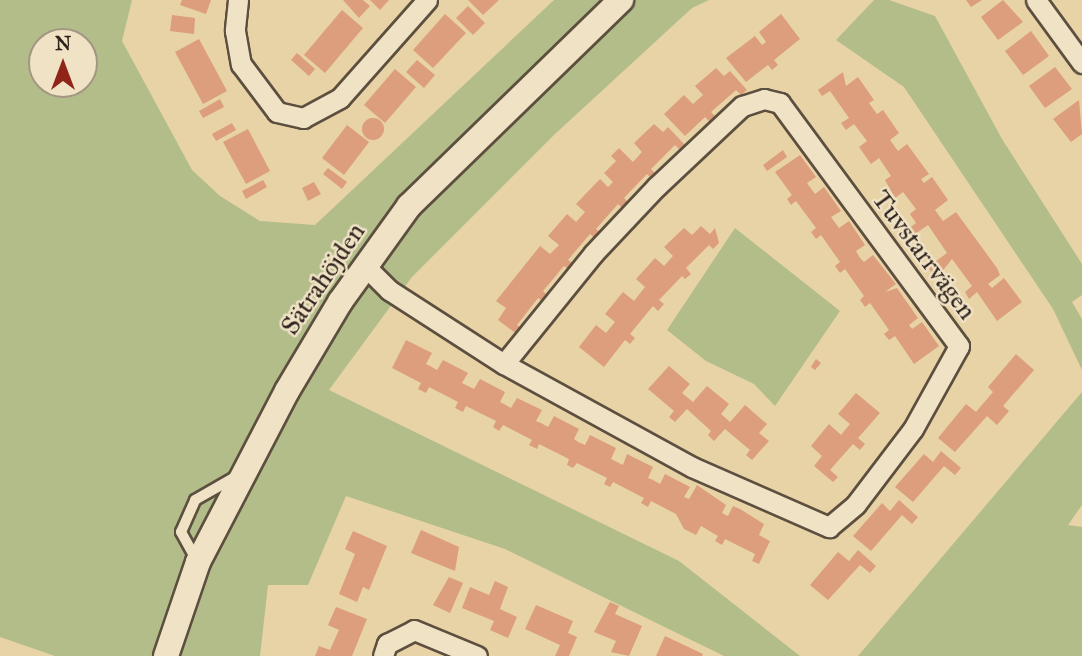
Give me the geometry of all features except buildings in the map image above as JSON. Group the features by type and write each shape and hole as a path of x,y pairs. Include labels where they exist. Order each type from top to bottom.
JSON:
{"street":[{"path":"238,0 235,31 241,64 277,112 303,118 340,98 427,0"},
{"name":"Sätrahöjden","path":"166,656 198,562 317,337 409,206 621,0"},
{"path":"1036,0 1082,63"},
{"name":"Tuvstarrvägen","path":"366,267 388,290 504,363 692,467 828,527 856,504 913,429 959,346 780,103 764,99 742,106 657,186 593,254 504,363"},
{"path":"383,656 387,644 414,630 477,656"}],"green space":[{"path":"0,0 132,0 122,41 192,170 220,196 260,221 315,225 554,0 709,0 692,8 555,134 412,277 329,390 679,561 800,656 724,656 505,549 346,496 308,585 268,585 260,656 55,656 0,637"},
{"path":"874,0 889,0 935,16 1002,139 1082,264 1082,295 1072,302 1082,319 1082,370 1053,309 904,87 836,40"},
{"path":"735,228 840,311 775,406 754,384 706,361 667,330"},
{"path":"1082,392 1082,505 1068,525 1082,527 1082,656 858,656"}]}
